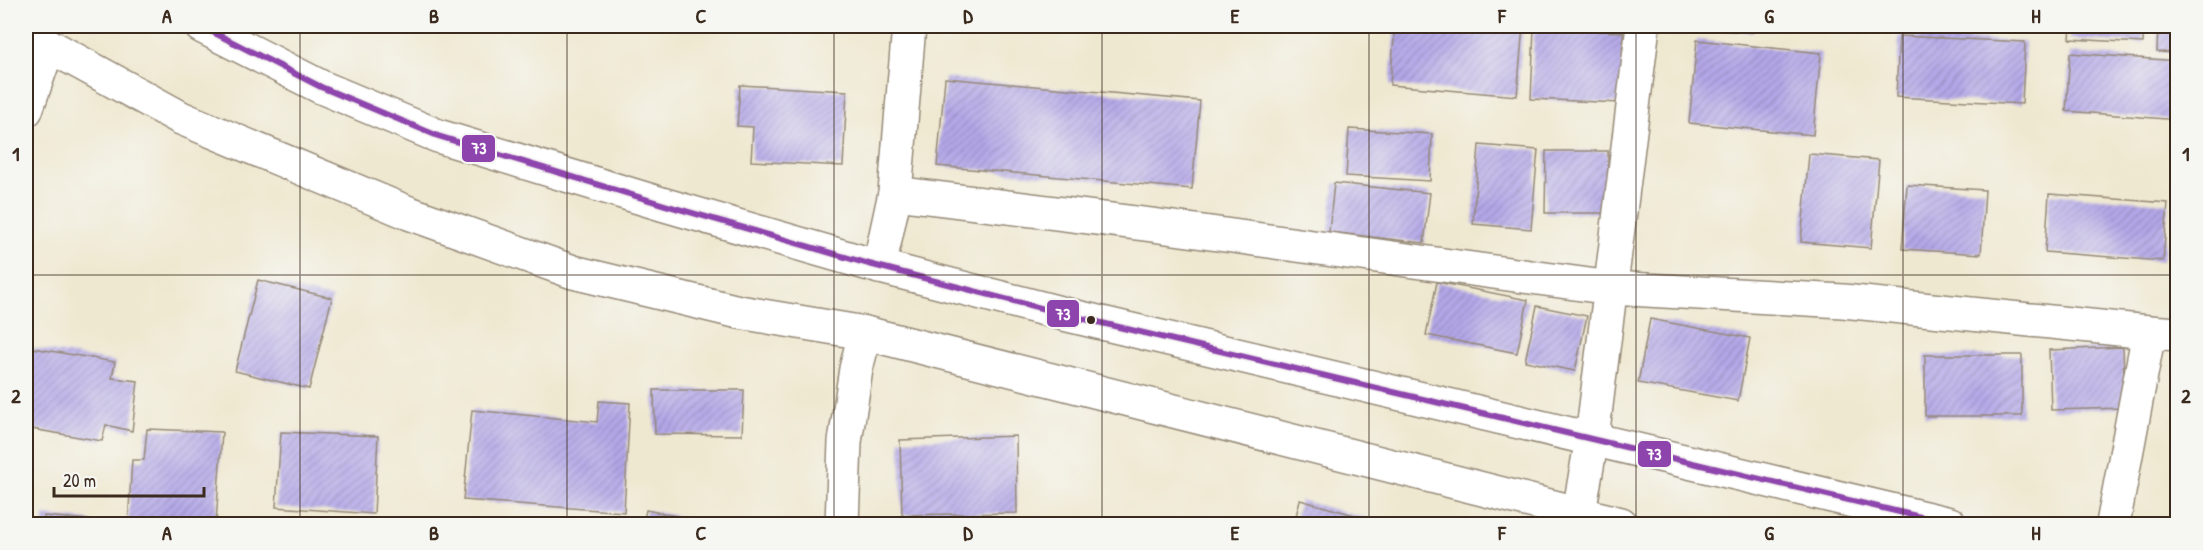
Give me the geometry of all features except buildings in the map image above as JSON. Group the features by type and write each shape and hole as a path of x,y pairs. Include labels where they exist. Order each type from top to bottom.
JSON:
{"street":[{"path":"201,26 321,87 438,136 879,267 1068,315 1950,525"},
{"path":"879,267 895,193 909,26"},
{"path":"1578,520 1592,438 1597,381 1611,288 1643,26"},
{"path":"26,110 37,40 181,118 409,213 573,272 739,312 864,333 1578,520 1620,525"},
{"path":"895,193 1152,225 1611,288 1842,301 2164,333 2113,525"},
{"path":"842,525 845,442 864,333"}],"transit line":[{"name":"73","path":"201,26 321,87 438,136 869,264 1068,315 1950,524"}]}
